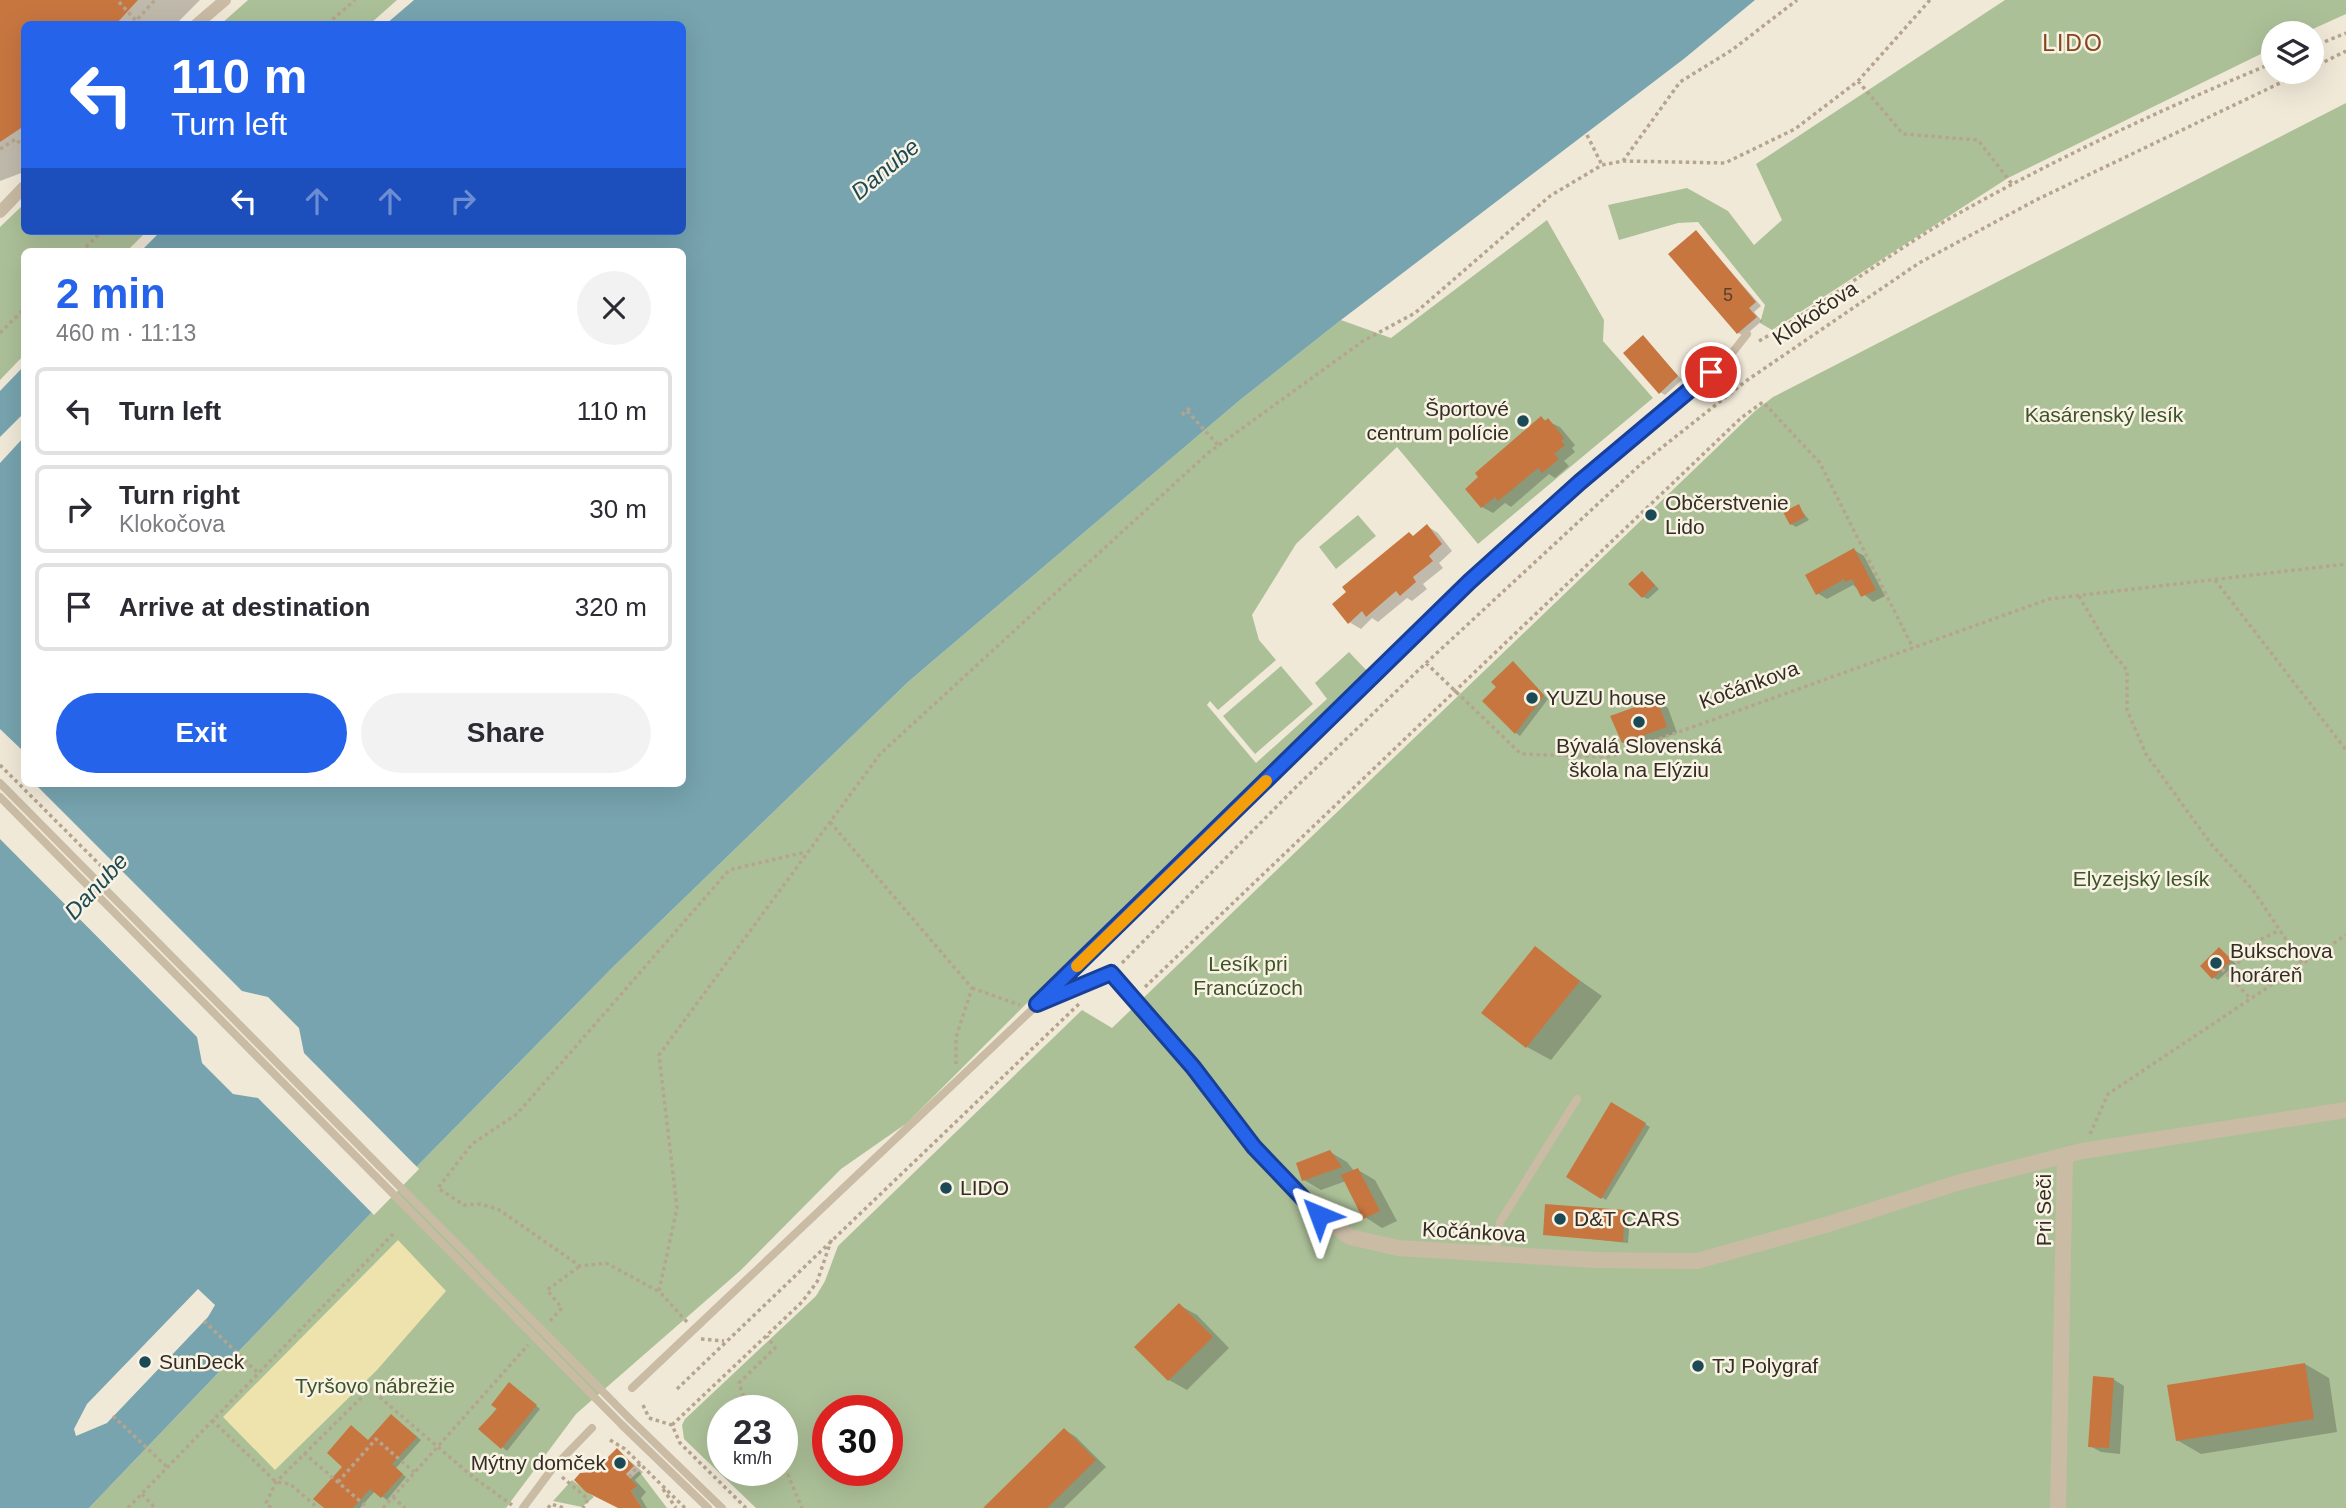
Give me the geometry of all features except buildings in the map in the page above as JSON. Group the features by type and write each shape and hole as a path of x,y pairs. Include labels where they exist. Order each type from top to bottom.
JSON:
{"street":[{"path":"200,21 225,0"},
{"path":"0,212 21,190"},
{"name":"Kočánkova","path":"1111,973 1193,1067 1254,1147 1319,1215 1342,1233 1361,1241 1398,1248 1594,1260 1697,1261 1829,1224 1957,1183 2065,1155"},
{"name":"Pri Seči","path":"2058,1508 2065,1155 2082,1150 2346,1110"}],"lane":[{"name":"Klokočova","path":"632,1388 957,1083 1469,582 1580,482 1724,362 1747,334"},
{"path":"0,783 630,1419 722,1508"},
{"path":"0,797 623,1426 708,1508"},
{"path":"1034,1007 1111,973"},
{"path":"1495,1254 1500,1222 1577,1100"},
{"path":"523,1508 552,1469 592,1428"}],"path":[{"path":"138,21 155,0"},
{"path":"330,21 355,0"},
{"path":"1623,161 1680,82 1732,50 1797,0"},
{"path":"659,1291 677,1208 659,1055 880,754 1219,446 1363,341 1415,313 1550,196 1602,165 1623,161 1725,163 1795,129 1858,81 1930,0"},
{"path":"118,2 134,21"},
{"path":"2324,41 2346,31"},
{"path":"2324,62 2346,51"},
{"path":"1758,342 1946,221 2012,184 2192,97 2261,68"},
{"path":"1858,81 1903,134 1978,140 2012,184"},
{"name":"Klokočova","path":"1111,973 1297,786 1426,663 1641,464 1746,381 1919,263 2036,200 2278,84"},
{"path":"1587,135 1602,165"},
{"path":"0,149 16,139 21,145"},
{"path":"85,248 98,235"},
{"path":"0,333 21,312"},
{"path":"1131,994 1148,985 1741,418 1763,402 1820,463 1913,648"},
{"path":"1182,415 1192,406"},
{"path":"1187,411 1219,446"},
{"name":"Kočánkova","path":"1426,663 1521,754 1609,757 2049,599 2346,565"},
{"path":"2215,580 2346,750"},
{"path":"2079,596 2111,650 2127,670 2127,710 2146,754 2204,836 2253,890 2303,965"},
{"path":"830,822 972,988 1034,1007"},
{"path":"580,1266 498,1209 464,1205 438,1188 472,1144 517,1114 729,870 808,852"},
{"path":"2228,974 2241,960 2249,945 2278,931"},
{"path":"2082,1150 2108,1094 2346,935"},
{"path":"2222,969 2250,998"},
{"path":"957,1083 956,1037 972,988"},
{"path":"677,1389 1081,1002"},
{"path":"128,1508 393,1234"},
{"path":"672,1425 802,1302 817,1282 833,1237"},
{"path":"562,1308 547,1290 580,1266 606,1263 659,1291 695,1331"},
{"path":"204,1321 258,1373"},
{"path":"743,1395 739,1383 775,1349 766,1336"},
{"path":"688,1338 725,1342"},
{"path":"383,1508 516,1359"},
{"path":"271,1508 266,1503 276,1482 370,1389 437,1447 517,1508"},
{"path":"643,1405 649,1418 672,1425 680,1443 746,1508"},
{"path":"113,1416 167,1467"},
{"path":"212,1420 276,1482 290,1484 318,1508"},
{"path":"338,1482 376,1439 414,1472"},
{"path":"610,1440 640,1464 685,1508"},
{"path":"304,1453 368,1508"},
{"path":"628,1477 640,1464"},
{"path":"552,1469 588,1499 583,1508"},
{"path":"658,1482 676,1508"},
{"path":"793,1486 802,1508"},
{"path":"142,1494 155,1508"},
{"path":"393,1497 405,1508"},
{"path":"548,1508 551,1504 564,1508"}],"green space":[{"path":"248,0 397,0 373,21 224,21"},
{"path":"2005,0 2346,0 2346,14 2324,24 2324,21 2261,21 2261,54 2008,178 1772,330 1760,323 1765,305 1698,222 1678,223 1619,240 1608,205 1687,188 1728,211 1754,245 1782,220 1756,164"},
{"path":"2346,103 2346,1508 756,1508 733,1486 798,1486 798,1395 711,1395 816,1296 825,1281 838,1246 1082,1010 1112,1028 1755,411 1773,397"},
{"path":"21,207 21,235 143,235 130,248 21,248 21,358 0,380 0,227"},
{"name":"Tyršovo nábrežie","path":"1547,220 1604,320 1603,341 1653,398 1478,544 1397,447 1296,544 1252,615 1259,640 1276,660 1218,710 1210,701 1207,705 1256,763 1327,699 1315,683 1349,652 1369,673 1093,937 907,1123 841,1169 741,1270 576,1414 506,1508 89,1508 373,1211 614,966 908,682 1240,400 1341,320 1391,338"},
{"path":"1358,515 1376,536 1336,569 1319,547"},
{"path":"1281,666 1313,704 1255,754 1223,716"},
{"path":"707,1398 707,1461 684,1439 682,1425"},
{"path":"639,1471 667,1508 642,1508 631,1491 636,1486 630,1479"},
{"path":"572,1480 594,1497 582,1507 553,1501"}],"sand":[{"path":"398,1240 446,1291 377,1370 275,1470 223,1417"}],"water":[{"name":"Danube","path":"414,0 1755,0 1685,58 1240,400 908,682 614,966 373,1211 89,1508 0,1508 0,391 21,369 21,787 686,787 686,248 144,248 157,235 686,235 686,21 390,21"}],"pier":[{"path":"21,416 21,440 0,463 0,437"},
{"path":"0,729 21,749 21,787 38,787 242,991 268,997 299,1028 304,1053 419,1169 374,1215 258,1098 233,1094 202,1063 197,1037 0,839"},
{"path":"198,1289 215,1305 208,1317 107,1423 76,1436 74,1429 87,1404"}],"slow traffic":[{"path":"1077,966 1266,781"}],"place":[{"name":"Športové centrum polície","path":"1523,421"},
{"name":"Občerstvenie Lido","path":"1651,515"},
{"name":"YUZU house","path":"1532,698"},
{"name":"Bývalá Slovenská škola na Elýziu","path":"1639,722"},
{"name":"Bukschova horáreň","path":"2216,963"},
{"name":"LIDO","path":"946,1188"},
{"name":"D&T CARS","path":"1560,1219"},
{"name":"SunDeck","path":"145,1362"},
{"name":"TJ Polygraf","path":"1698,1366"},
{"name":"Mýtny domček","path":"620,1463"}],"district":[{"name":"LIDO","path":"2073,43"}],"route":[{"path":"1319,1215 1254,1147 1193,1067 1111,973 1037,1004 1469,582 1580,482 1711,372"}],"park label":[{"name":"Kasárenský lesík","path":"2104,415"},
{"name":"Elyzejský lesík","path":"2141,879"},
{"name":"Lesík pri Francúzoch","path":"1248,976"}]}
